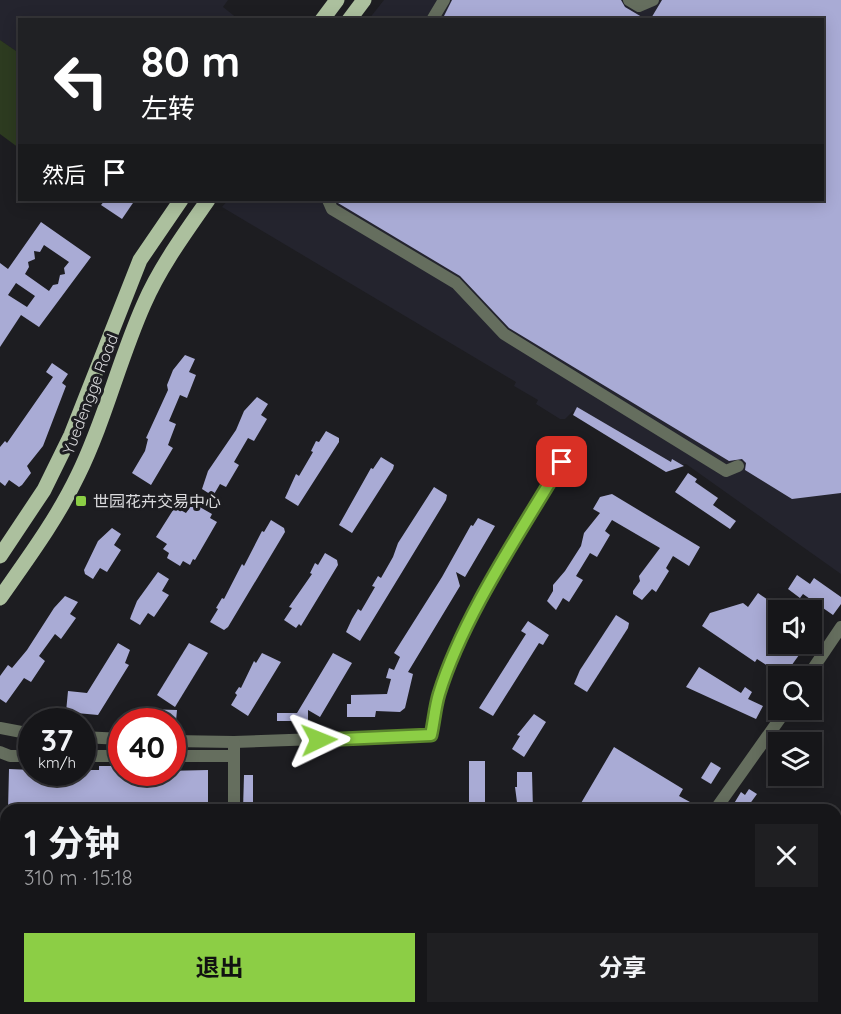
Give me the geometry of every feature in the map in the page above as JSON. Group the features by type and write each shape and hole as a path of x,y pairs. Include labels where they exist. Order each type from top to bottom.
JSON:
{"main road":[{"path":"324,18 338,0"},
{"path":"350,18 364,0"},
{"name":"Yuedengge Road","path":"0,556 44,490 71,435 140,260 180,201"},
{"name":"Yuedengge Road","path":"0,598 65,501 93,443 143,306 167,260 207,201"}],"street":[{"path":"433,18 444,0"},
{"path":"629,0 639,6 653,0"},
{"path":"328,201 332,209 456,283 504,334 726,471 738,466"},
{"path":"186,741 234,742 431,735 439,695 460,644 494,576 562,462"},
{"path":"815,666 841,627"},
{"path":"719,804 779,720"},
{"path":"0,728 18,731"},
{"path":"234,742 234,804"},
{"path":"0,752 18,756"},
{"path":"186,756 234,756"}],"shaded area":[{"path":"0,0 228,0 223,7 237,18 18,18 18,52 0,40"},
{"path":"384,0 841,0 841,574 686,464 667,468 573,411 565,419 560,419 536,404 538,400 514,386 516,382 222,207 227,201 824,201 824,18 370,18"}],"green space":[{"path":"0,40 18,52 18,147 0,134"}],"building":[{"path":"452,0 621,0 625,7 644,18 443,18"},
{"path":"662,0 841,0 841,493 792,499 745,470 746,463 742,459 729,461 509,328 460,276 338,203 337,201 824,201 824,18 651,18"},
{"path":"104,201 134,201 122,219 101,205"},
{"path":"41,222 91,257 39,327 21,315 0,347 0,263 8,269","holes":["44,245 69,262 64,268 65,274 60,275 58,284 53,285 49,291 25,274 29,267 28,262 35,259 34,251 40,252","16,283 35,296 27,307 8,295"]},
{"path":"185,355 195,359 189,372 196,375 187,398 180,395 169,421 176,424 168,445 173,448 151,485 132,473 145,451 148,439 146,438 168,390 167,385 173,370"},
{"path":"52,363 68,374 62,383 66,386 43,446 27,466 31,473 19,487 9,480 5,486 0,482 0,447 5,441 7,443 53,377 46,372"},
{"path":"257,397 268,404 261,415 267,419 254,441 248,438 234,462 239,465 226,487 220,484 213,496 202,489 208,471 236,430 244,411"},
{"path":"577,407 671,462 672,459 684,466 666,472 573,415"},
{"path":"326,431 339,438 339,442 298,506 285,498 296,474 299,476 313,452 311,451 316,441 319,442"},
{"path":"381,457 394,465 393,469 352,533 339,525 371,468 373,469"},
{"path":"688,473 697,479 695,482 718,498 713,505 736,521 730,529 675,492"},
{"path":"434,487 447,495 446,500 360,641 346,632 352,619 358,609 361,611 375,587 372,586 378,576 381,578 398,543"},
{"path":"612,494 700,547 689,566 673,556 666,568 669,571 656,592 652,589 642,600 633,594 633,591 640,581 639,576 660,548 612,520 605,531 610,535 597,557 590,553 576,576 583,580 569,602 563,598 556,610 547,601 553,591 553,585 581,546 584,533 600,513 593,509 600,497"},
{"path":"191,506 196,509 198,506 212,514 210,518 217,522 195,560 193,559 190,565 183,561 180,566 167,558 169,553 163,549 167,544 156,537 175,507 186,513"},
{"path":"478,518 495,526 465,577 456,572 460,586 408,672 413,674 405,708 400,712 376,711 375,717 347,717 347,704 351,704 351,695 387,694 391,679 386,678 389,668 394,670 400,657 394,653 442,577 471,525 473,526"},
{"path":"271,520 284,528 285,532 228,627 224,630 210,622 242,564 244,566 262,531 264,532"},
{"path":"112,528 121,534 114,545 121,550 107,572 100,568 93,579 85,574 84,570 98,541"},
{"path":"325,553 337,560 338,565 301,626 299,624 296,628 284,620 292,608 289,607 312,574 310,573 315,563 318,565"},
{"path":"158,572 169,579 162,591 169,595 154,617 148,613 140,625 130,619 131,616 137,601"},
{"path":"797,575 810,584 814,578 841,597 841,604 833,615 822,607 822,600 812,600 803,594 800,598 788,589"},
{"path":"758,593 768,600 768,654 800,654 791,666 768,666 757,659 755,662 702,626 710,613 743,603 748,607"},
{"path":"65,596 78,602 70,614 76,618 61,639 55,634 39,656 45,661 31,682 24,678 6,703 0,699 0,676 8,665 12,668 27,650 54,608"},
{"path":"616,615 629,623 628,628 587,692 574,684 580,670"},
{"path":"528,621 549,635 543,645 539,643 493,716 479,708 526,634 521,631"},
{"path":"118,643 130,650 125,663 129,665 98,715 96,715 96,708 66,708 68,691 87,693"},
{"path":"189,643 208,653 175,707 157,695"},
{"path":"262,653 281,662 248,716 231,705 237,695 235,693 239,687 241,688 254,661 256,663"},
{"path":"333,653 352,663 320,717 308,710 308,721 277,721 277,713 297,713"},
{"path":"699,667 741,693 745,687 752,692 748,699 763,706 756,719 686,687"},
{"path":"534,714 546,722 524,757 512,749 520,736 517,735"},
{"path":"614,747 683,789 679,796 690,802 689,804 581,804"},
{"path":"469,761 485,761 485,804 469,804"},
{"path":"711,762 721,768 711,784 701,778"},
{"path":"99,766 108,766 108,786 186,786 186,771 208,770 208,804 8,804 9,769 18,769 18,786 96,786 96,770 99,770"},
{"path":"517,772 532,772 533,804 517,804 515,787 517,787"},
{"path":"244,775 253,775 253,804 243,804"},
{"path":"749,789 757,794 750,804 734,804 741,792 745,795"}],"place":[{"name":"世园花卉交易中心","path":"81,501"}],"route":[{"path":"319,740 431,735 439,695 460,644 494,576 562,462"}]}
